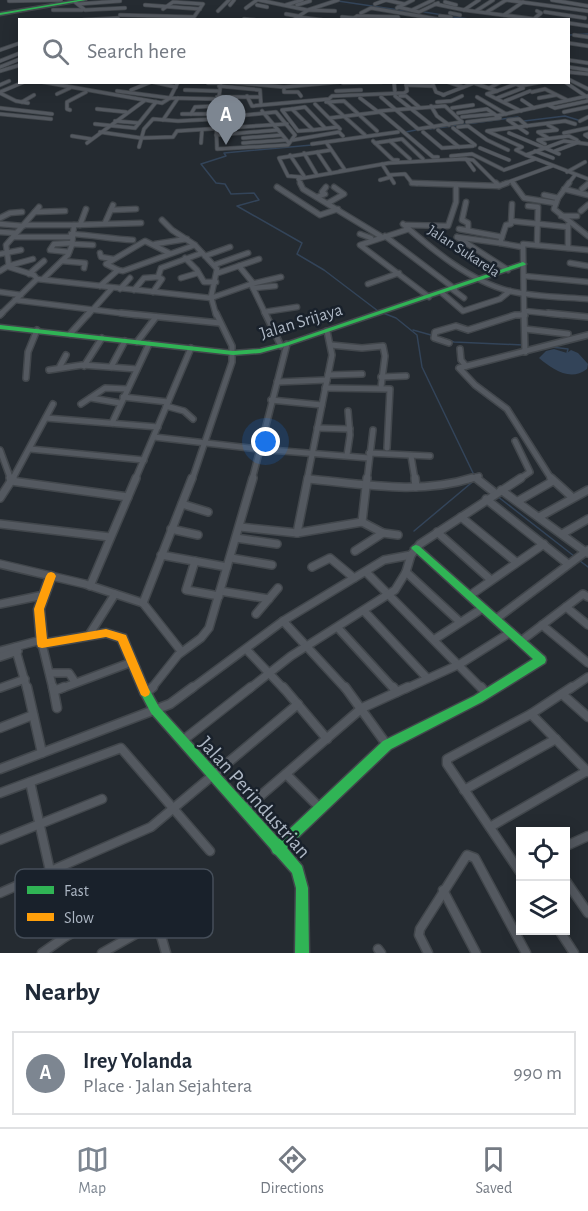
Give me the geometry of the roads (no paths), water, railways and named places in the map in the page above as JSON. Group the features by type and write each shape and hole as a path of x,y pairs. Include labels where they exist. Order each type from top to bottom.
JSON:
{"street":[{"path":"9,0 61,0"},
{"path":"0,14 78,1 110,3 120,0 125,8"},
{"path":"218,11 229,0"},
{"path":"230,5 234,0"},
{"path":"246,8 258,0 308,10"},
{"path":"262,3 292,0"},
{"path":"286,5 304,0 310,1 294,6"},
{"path":"393,2 386,0 375,4 409,2"},
{"path":"378,18 413,0"},
{"path":"406,9 424,0"},
{"path":"400,1 390,7 412,10 433,0 442,2 415,15"},
{"path":"467,0 478,1"},
{"path":"476,11 493,0"},
{"path":"486,12 506,0 536,3 587,15"},
{"path":"552,0 588,4"},
{"path":"570,0 588,4"},
{"path":"78,1 82,10"},
{"path":"400,1 405,4"},
{"path":"464,10 478,1"},
{"path":"504,15 525,1"},
{"path":"118,17 154,15 195,17 203,4 173,2 164,9"},
{"path":"301,8 336,2"},
{"path":"445,2 456,4 449,7"},
{"path":"257,5 265,8 273,3"},
{"path":"527,8 536,3"},
{"path":"150,4 148,8 184,11"},
{"path":"297,16 321,4"},
{"path":"321,4 330,8"},
{"path":"145,5 201,8"},
{"path":"286,5 308,10 335,11"},
{"path":"436,5 529,18 535,18 541,13 537,11"},
{"path":"53,10 125,8"},
{"path":"118,17 125,8"},
{"path":"353,18 370,8 391,11 397,18"},
{"path":"451,12 455,8"},
{"path":"550,8 562,9"},
{"path":"372,14 378,9"},
{"path":"412,10 415,15 432,18"},
{"path":"352,12 372,14 376,18"},
{"path":"441,12 460,15"},
{"path":"545,12 587,15"},
{"path":"303,13 330,14"},
{"path":"286,14 308,18"},
{"path":"342,17 346,14"},
{"path":"383,14 422,14 450,18"},
{"path":"487,18 495,14"},
{"path":"519,14 529,18"},
{"path":"382,18 395,15"},
{"path":"577,30 584,25 587,15"},
{"path":"342,17 347,18"},
{"path":"573,39 588,39"},
{"path":"573,39 588,46"},
{"path":"582,45 588,39"},
{"path":"0,44 12,48"},
{"path":"0,52 18,46"},
{"path":"0,61 18,47"},
{"path":"571,61 576,55"},
{"path":"0,69 18,61"},
{"path":"571,61 588,61 584,72 588,80"},
{"path":"574,76 584,72"},
{"path":"0,78 9,81 0,85"},
{"path":"570,80 588,89"},
{"path":"570,83 576,82"},
{"path":"0,92 19,84"},
{"path":"52,84 87,92 165,103 177,84"},
{"path":"131,90 147,84"},
{"path":"160,84 175,88"},
{"path":"197,87 207,85 284,88 291,84 314,84 337,90 361,87 406,96 418,106 446,106 462,123 452,127"},
{"path":"321,86 332,84 337,90"},
{"path":"394,84 395,95 459,147"},
{"path":"450,101 443,93 436,92 433,84 406,84 406,92 381,97 418,129 467,126 508,150 497,155"},
{"path":"454,84 464,87"},
{"path":"438,98 472,84"},
{"path":"477,84 496,91"},
{"path":"488,88 497,84"},
{"path":"472,98 512,84"},
{"path":"516,84 538,96 556,95"},
{"path":"496,98 528,84"},
{"path":"532,84 580,109"},
{"path":"568,84 588,98"},
{"path":"185,90 207,85 220,86"},
{"path":"220,86 216,106 217,149 231,149 288,145 295,134 276,112 231,120 241,134 244,148"},
{"path":"242,86 261,90 261,96 259,96 261,105"},
{"path":"240,96 242,86"},
{"path":"230,97 231,87"},
{"path":"251,89 250,105 272,103 276,107 307,104 304,101 330,99 337,90 361,87"},
{"path":"57,94 71,88"},
{"path":"70,110 67,109 67,102 99,88"},
{"path":"165,90 175,88"},
{"path":"284,88 284,92 298,92 301,96"},
{"path":"505,101 545,89 557,90"},
{"path":"568,92 577,90"},
{"path":"117,91 170,98 259,96"},
{"path":"0,92 28,103"},
{"path":"22,102 34,94"},
{"path":"487,94 521,111"},
{"path":"135,99 143,95"},
{"path":"330,118 410,108 450,101 462,96"},
{"path":"477,97 493,103 506,114"},
{"path":"163,120 178,98"},
{"path":"377,112 360,98 431,158"},
{"path":"588,98 506,114 485,123 490,130 522,147 516,150 588,179"},
{"path":"548,105 554,108 572,105 588,98"},
{"path":"522,100 534,108"},
{"path":"87,143 108,125 144,101"},
{"path":"317,106 315,103 344,101 377,131"},
{"path":"95,124 135,128 156,102"},
{"path":"328,102 365,135"},
{"path":"452,108 472,104 480,110"},
{"path":"256,105 289,141"},
{"path":"191,114 195,106 216,106"},
{"path":"317,106 282,111 298,131 338,127"},
{"path":"217,132 289,141 339,132 345,136 317,106"},
{"path":"416,113 418,106"},
{"path":"431,106 437,116 452,127 472,151 502,170 534,159"},
{"path":"564,112 588,107"},
{"path":"305,108 325,128"},
{"path":"97,109 127,112"},
{"path":"292,109 313,130"},
{"path":"458,113 487,109 505,128"},
{"path":"7,110 52,117 0,111 7,110"},
{"path":"527,110 532,114"},
{"path":"182,114 216,117"},
{"path":"251,115 262,127"},
{"path":"115,121 242,117"},
{"path":"242,117 249,128"},
{"path":"462,117 519,119 527,126"},
{"path":"564,133 588,126 582,120 588,117"},
{"path":"139,147 141,138 154,118"},
{"path":"467,122 495,119"},
{"path":"508,120 528,140"},
{"path":"517,129 565,121 575,124"},
{"path":"195,131 196,124"},
{"path":"241,134 249,128 287,124"},
{"path":"546,124 588,144"},
{"path":"436,129 423,133 441,148 459,147 497,155 509,160"},
{"path":"481,131 517,129 527,133 543,145"},
{"path":"100,132 141,138 173,137 176,131 202,130 229,134 282,135"},
{"path":"201,142 202,130"},
{"path":"241,134 278,130"},
{"path":"527,133 557,130"},
{"path":"548,131 558,137"},
{"path":"574,131 587,136"},
{"path":"538,132 548,138"},
{"path":"312,144 402,133 433,157 472,151"},
{"path":"509,133 543,145 557,153 587,136"},
{"path":"229,134 231,149"},
{"path":"72,136 91,139"},
{"path":"538,140 569,136"},
{"path":"423,159 402,139 374,142 393,160 423,159 472,151"},
{"path":"526,155 543,145 578,140"},
{"path":"390,141 410,159"},
{"path":"326,142 345,170 317,175 288,176 278,159 290,155 331,150"},
{"path":"464,298 384,237 301,188 298,179 472,151"},
{"path":"472,151 474,170"},
{"path":"472,151 472,160 499,186"},
{"path":"535,151 553,158"},
{"path":"318,152 331,173"},
{"path":"304,153 317,175"},
{"path":"290,155 304,176"},
{"path":"402,162 406,170"},
{"path":"567,172 585,162"},
{"path":"382,164 394,183"},
{"path":"380,180 405,174 412,183 417,185 499,186 552,166"},
{"path":"575,175 557,200 554,209 568,224 588,236"},
{"path":"412,176 417,185"},
{"path":"512,181 524,198 557,200"},
{"path":"582,189 588,184"},
{"name":"Jalan Sukarela","path":"456,186 456,202 448,226 416,228 403,224 480,279 510,291 588,299"},
{"path":"277,187 320,215 338,209"},
{"path":"326,187 321,192 336,200"},
{"path":"327,203 336,200 344,193 334,188"},
{"path":"564,189 588,195"},
{"path":"317,197 324,194"},
{"path":"544,195 557,200"},
{"path":"466,202 462,220 468,223 468,230"},
{"path":"500,243 506,225 511,224 512,204"},
{"path":"105,223 113,205"},
{"path":"528,206 538,207 537,245"},
{"path":"8,266 3,246 24,226 39,207"},
{"path":"75,225 86,209"},
{"path":"111,210 136,209"},
{"path":"35,212 65,211"},
{"path":"0,218 10,213 22,212"},
{"path":"560,216 578,216"},
{"path":"0,315 62,261 69,252 73,243 75,217"},
{"path":"143,603 206,443 229,373 233,353 211,298 218,273 214,265 195,245 172,230 162,220"},
{"path":"511,221 537,225 568,224"},
{"path":"0,224 24,226 141,223"},
{"path":"477,224 478,232"},
{"path":"568,224 568,248"},
{"path":"101,235 104,229"},
{"path":"459,229 502,237"},
{"path":"409,230 360,244 429,297"},
{"path":"0,232 14,235 101,235 107,239 133,240"},
{"path":"360,234 375,239"},
{"path":"508,270 456,237 522,247"},
{"path":"154,244 187,239"},
{"path":"169,253 145,241 105,265 125,270 195,245"},
{"path":"525,348 522,247 524,243 588,250"},
{"path":"69,252 51,250 54,244 93,245"},
{"path":"158,277 161,268 185,258 230,247"},
{"path":"0,254 21,250"},
{"path":"100,253 101,257 114,260"},
{"path":"214,265 248,253"},
{"path":"368,257 374,255"},
{"path":"185,258 204,282 216,282"},
{"path":"0,271 8,266 33,259"},
{"path":"218,273 260,259"},
{"path":"29,274 44,261"},
{"path":"62,261 85,263 84,268"},
{"path":"570,263 588,266"},
{"name":"Jalan Srijaya","path":"0,327 233,353 260,351 442,293 523,264"},
{"path":"8,266 40,279 211,298 281,277"},
{"path":"145,693 158,684 166,669 181,651 204,636 209,628 240,527 258,448 277,382 284,345 264,312 252,285 239,266"},
{"path":"100,286 118,270"},
{"path":"181,278 198,273"},
{"path":"368,284 399,273"},
{"path":"524,276 588,282"},
{"path":"134,290 144,278 158,277"},
{"path":"153,292 162,279 158,277"},
{"path":"120,289 130,278"},
{"path":"252,285 275,286"},
{"path":"70,334 112,288"},
{"path":"442,293 463,311 500,298 510,291"},
{"path":"0,292 21,295"},
{"path":"15,300 156,317 220,322"},
{"path":"264,312 297,307"},
{"path":"449,343 433,335 443,328 456,326 468,330 525,313 588,317"},
{"path":"137,342 156,317"},
{"path":"26,378 28,352 37,330"},
{"path":"525,330 568,334"},
{"path":"297,533 332,355 327,331"},
{"path":"572,497 553,481 507,409 475,385 459,368 525,348 543,347 588,335"},
{"path":"84,366 102,338"},
{"path":"111,367 125,341"},
{"path":"112,423 149,344"},
{"path":"331,345 362,348 382,345 385,350 381,387"},
{"path":"90,586 191,348"},
{"path":"460,349 461,360 466,366"},
{"path":"60,366 66,355"},
{"path":"49,370 60,366 137,369"},
{"path":"277,382 362,374"},
{"path":"381,377 406,376"},
{"path":"325,388 381,387 390,389 387,448"},
{"path":"81,404 105,388 127,389"},
{"path":"91,398 167,404 184,411 193,419"},
{"path":"272,400 322,405"},
{"path":"0,498 30,449 53,404"},
{"path":"347,455 350,429 348,411"},
{"path":"46,418 158,427"},
{"path":"318,428 350,429"},
{"path":"362,522 373,430"},
{"path":"154,437 313,453 430,456"},
{"path":"0,769 170,704 284,621 384,560 414,552 437,532 531,471 515,441"},
{"path":"30,449 144,460"},
{"path":"0,450 11,481"},
{"path":"411,456 416,487"},
{"path":"308,479 367,485 443,487 476,478 544,544 580,556"},
{"path":"11,481 128,497"},
{"path":"518,501 553,481"},
{"path":"539,517 588,490"},
{"path":"494,494 518,501 562,534 580,556"},
{"path":"182,504 208,512"},
{"path":"461,517 516,562"},
{"path":"562,534 588,519"},
{"path":"240,527 297,533 362,522 383,533 398,535"},
{"path":"0,524 110,537"},
{"path":"171,529 198,535"},
{"path":"437,532 491,580"},
{"path":"355,551 383,533"},
{"path":"236,538 277,544"},
{"path":"469,596 544,544"},
{"path":"182,742 270,672 398,587 414,552"},
{"path":"277,849 387,745 486,693 541,660 522,641 414,552"},
{"path":"161,555 228,567"},
{"path":"496,619 580,556"},
{"path":"231,558 272,565"},
{"path":"312,567 330,558 354,578"},
{"path":"195,561 186,590 269,599"},
{"path":"0,564 90,586 143,603 181,651"},
{"path":"366,572 390,593 486,693"},
{"path":"406,572 460,622"},
{"path":"51,576 39,596 41,642 51,673 57,708"},
{"path":"256,614 278,588"},
{"path":"0,657 41,642 88,635 115,594"},
{"path":"522,641 583,594 588,597"},
{"path":"0,604 39,596"},
{"path":"566,607 588,625"},
{"path":"435,639 483,608"},
{"path":"364,611 427,678"},
{"path":"284,621 362,708 387,745"},
{"path":"542,625 588,663"},
{"path":"338,628 397,692"},
{"path":"243,811 362,708 460,664 511,632"},
{"name":"Jalan Perindustrian","path":"88,635 106,633 119,636 155,710 298,870 301,878 299,934 302,953"},
{"path":"0,651 17,649"},
{"path":"17,649 42,753"},
{"path":"246,649 270,672 327,739"},
{"path":"54,691 132,662"},
{"path":"51,673 69,673 75,682"},
{"path":"516,864 447,765 447,759 531,714 588,676"},
{"path":"0,688 25,679"},
{"path":"562,694 588,717"},
{"path":"56,869 142,833 214,777 298,704"},
{"path":"490,827 588,771 531,714"},
{"path":"0,728 33,716"},
{"path":"464,790 556,739"},
{"path":"0,793 121,748 210,851"},
{"path":"286,774 320,808"},
{"path":"30,782 48,869"},
{"path":"0,840 102,799"},
{"path":"570,844 587,838"},
{"path":"429,953 419,934 443,890 467,855 472,855 526,953"},
{"path":"0,892 15,886"},
{"path":"570,887 588,913"},
{"path":"443,890 476,953"},
{"path":"562,935 574,953"},
{"path":"42,953 64,938"},
{"path":"102,953 129,938"},
{"path":"162,938 166,953"}],"water":[{"path":"554,349 567,353 571,350 578,353 588,364 587,369 581,373 568,374 555,370 539,358 546,351"}],"waterway":[{"path":"338,1 419,13"},
{"path":"424,12 443,15"},
{"path":"453,17 461,18"},
{"path":"570,35 588,34"},
{"path":"524,121 565,116 578,120"},
{"path":"430,129 518,117"},
{"path":"406,132 416,130"},
{"path":"312,145 224,153 226,156 201,164 216,183 225,184 231,194 254,193 259,200 237,206 302,243 297,254 324,270 378,311"},
{"path":"383,313 396,318 417,335 422,367 474,475"},
{"path":"413,330 431,335"},
{"path":"445,339 454,342 523,345"},
{"path":"552,347 568,349 567,353"},
{"path":"414,531 476,479"},
{"path":"497,496 574,556"},
{"path":"580,561 588,567"}],"place":[{"name":"Irey Yolanda","path":"226,145"}]}
